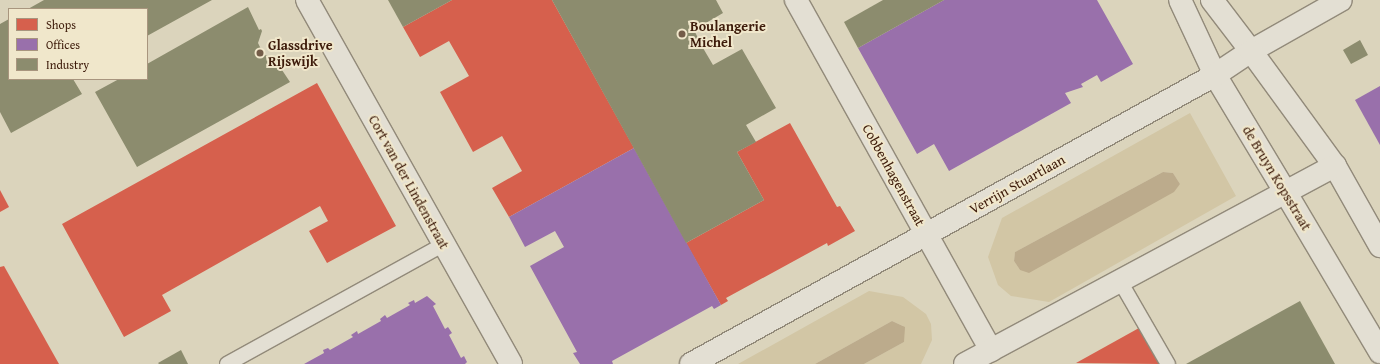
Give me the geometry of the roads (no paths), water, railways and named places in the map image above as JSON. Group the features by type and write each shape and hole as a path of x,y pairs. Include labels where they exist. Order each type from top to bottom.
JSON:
{"street":[{"name":"Cort van der Lindenstraat","path":"307,0 511,364"},
{"name":"Cobbenhagenstraat","path":"796,0 991,350"},
{"name":"de Bruyn Kopsstraat","path":"1180,0 1215,75 1380,352"},
{"path":"1212,0 1335,166 1380,246"},
{"name":"Verrijn Stuartlaan","path":"691,364 1215,75 1251,51 1341,0"},
{"path":"965,364 1335,166"}],"lane":[{"path":"227,364 444,244"},
{"path":"1120,281 1168,364"}],"place":[{"name":"Boulangerie Michel","path":"682,34"},
{"name":"Glassdrive Rijswijk","path":"260,53"}]}
